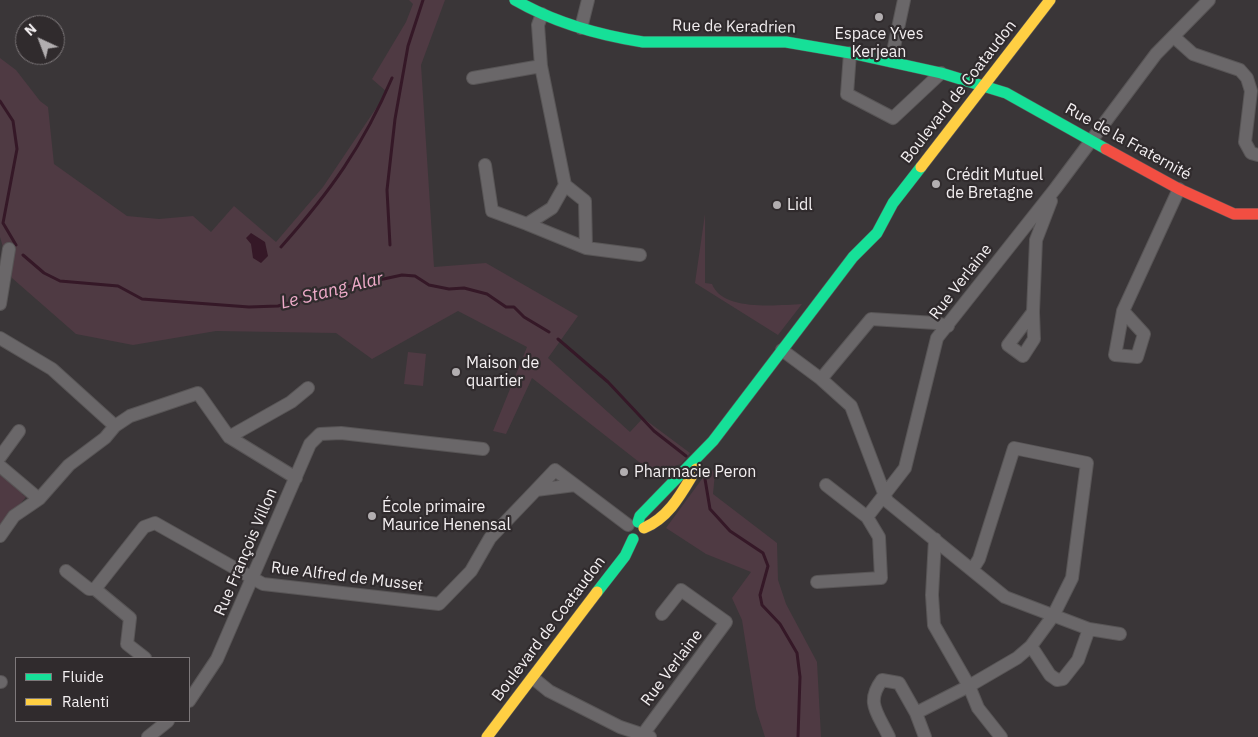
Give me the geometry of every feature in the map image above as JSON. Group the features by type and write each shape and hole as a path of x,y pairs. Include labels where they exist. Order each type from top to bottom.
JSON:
{"main road":[{"name":"Rue de Keradrien","path":"515,0 542,14 581,28 643,42 786,42 891,61 985,86"},
{"name":"Boulevard de Coataudon","path":"487,737 533,678 581,611 626,556 633,539 641,537 637,525 652,526 682,494 712,441 853,257 865,248 877,233 888,218 892,203 985,86 1050,0"},
{"name":"Rue de la Fraternité","path":"985,86 1006,93 1178,189 1234,214 1258,214"}],"street":[{"path":"581,28 588,0"},
{"path":"891,61 904,0"},
{"name":"Rue Verlaine","path":"867,517 904,468 937,338 1093,140 1156,54 1209,0"},
{"path":"527,224 552,208 565,185 541,66 538,24 542,14"},
{"path":"1174,37 1192,54 1240,70 1246,78 1251,91 1245,142 1251,153 1258,155"},
{"path":"850,53 848,94 893,118 941,73"},
{"path":"473,78 541,66"},
{"path":"486,166 492,211 586,248 640,255"},
{"path":"565,185 586,201 586,248"},
{"path":"1033,312 1036,240 1055,189"},
{"path":"1124,312 1178,189"},
{"path":"1013,242 1036,240"},
{"path":"0,304 9,248"},
{"path":"821,379 872,319 936,322 948,326"},
{"path":"0,338 52,369 115,426"},
{"path":"782,350 821,379 851,406 887,501 1005,597 1089,629 1120,634"},
{"path":"229,437 291,402 308,388"},
{"path":"0,536 14,516 39,498 69,465 105,438 115,426 130,416 198,393 229,437 296,478"},
{"path":"0,457 19,431"},
{"name":"Rue François Villon","path":"190,698 217,659 310,444 320,434 341,433 483,449"},
{"path":"916,713 1002,668 1030,646 1054,616 1072,578 1088,462 1014,448 979,558 972,570"},
{"path":"0,466 39,498"},
{"name":"Rue Alfred de Musset","path":"253,578 263,584 439,604 470,571 490,538 555,470 637,525"},
{"path":"536,490 575,485"},
{"path":"817,582 881,578 879,537 867,517 826,485"},
{"path":"95,589 144,527 155,523 253,578"},
{"path":"935,539 932,595 934,625 970,686 978,708 1001,737"},
{"path":"66,571 89,589 95,589 130,618 128,644 144,657"},
{"name":"Rue Verlaine","path":"645,736 726,622 681,590 662,614"},
{"path":"1030,646 1050,675 1057,680 1063,679 1078,660 1089,629"},
{"path":"533,678 549,691 620,727 645,736"},
{"path":"889,737 872,701 873,692 882,680 899,683 916,713 925,737"},
{"path":"148,737 167,722"}],"shaded area":[{"path":"409,0 445,0 421,65 434,267 486,263 578,316 548,358 630,432 643,418 690,453 681,464 653,473 532,378 506,434 493,431 527,347 458,311 372,359 336,333 216,331 133,345 76,334 12,278 0,237 0,58 16,70 40,101 48,107 54,164 127,216 159,219 193,216 211,232 234,206 276,242 323,187 387,92 372,79 406,22 413,4"},
{"path":"705,214 705,283 712,284 718,293 727,299 739,303 752,305 802,304 778,335 695,283"},
{"path":"251,233 265,242 268,256 261,263 253,258 251,244 246,238"},
{"path":"408,352 426,354 423,386 404,384"},
{"path":"710,468 715,473 713,494 777,543 778,580 786,604 817,662 821,737 765,737 756,709 742,620 732,598 751,572 706,554 666,528"},
{"path":"0,475 24,492 22,494 26,497 0,528"}],"waterway":[{"path":"390,245 387,190 395,119 408,46 423,0"},
{"path":"281,247 315,207 344,167 381,103 392,78"},
{"name":"Le Stang Alar","path":"0,101 13,121 17,149 3,223 16,245"},
{"name":"Le Stang Alar","path":"23,255 44,273 60,281 118,286 142,299 249,307 278,306 342,288 402,275 415,276 429,285 449,289 464,288 487,294 506,307 514,307 524,317 549,332"},
{"name":"Le Stang Alar","path":"558,339 608,382 654,431 686,456"},
{"name":"Le Stang Alar","path":"705,479 710,509 730,531 763,553 768,566 760,595 762,605 780,624 797,653 800,677 798,737"}],"traffic: fast":[{"path":"515,0 561,22 593,32 643,42 786,42 850,53 941,73 1006,93 1106,149"},
{"path":"638,522 640,516 713,441 853,257 877,233 893,203 921,167"},
{"path":"597,592 625,556 633,539"}],"traffic: slow":[{"path":"921,167 1050,0"},
{"path":"644,528 668,511 696,469"},
{"path":"487,737 597,592"}],"traffic: jam":[{"path":"1106,149 1179,189 1234,214 1258,214"}],"place":[{"name":"Espace Yves Kerjean","path":"879,17"},
{"name":"Crédit Mutuel de Bretagne","path":"936,184"},
{"name":"Lidl","path":"777,205"},
{"name":"Maison de quartier","path":"456,372"},
{"name":"Pharmacie Peron","path":"624,472"},
{"name":"École primaire Maurice Henensal","path":"372,516"}]}
